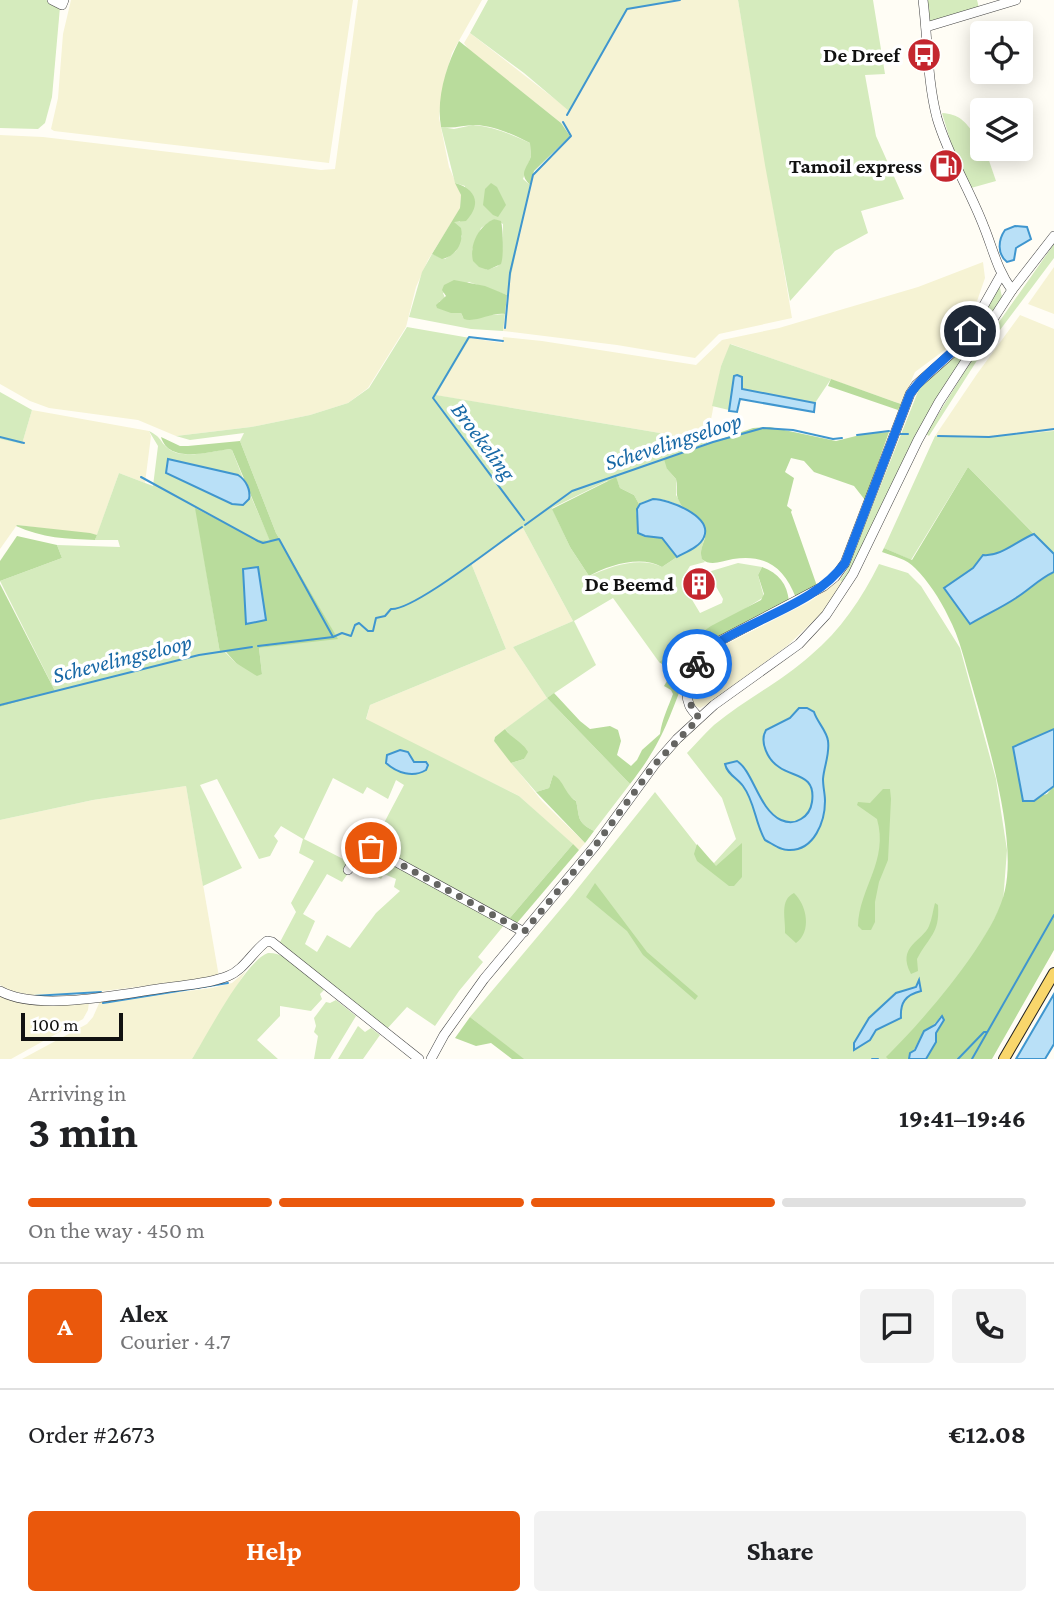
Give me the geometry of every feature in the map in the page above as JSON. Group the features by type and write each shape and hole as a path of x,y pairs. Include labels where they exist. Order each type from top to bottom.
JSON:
{"main road":[{"path":"1004,1059 1054,973"}],"street":[{"path":"52,0 62,5 64,0"},
{"path":"923,0 932,97 937,119 984,225 1001,275 1012,290"},
{"path":"926,27 1016,0"},
{"path":"430,1059 460,1011 595,846 655,764 699,718 799,644 826,615 853,574 918,440 956,375 1012,290 1054,236"},
{"path":"699,718 688,704 687,693 704,653 712,645 824,586 845,563 910,394 916,385 961,344 1001,275"},
{"path":"348,870 360,849 365,846 371,848 524,932"},
{"path":"0,991 15,998 33,1000 97,998 207,981 229,976 239,970 259,947 268,941 419,1059"}],"shaded area":[{"path":"71,0 353,0 329,163 54,131 51,129 58,98 63,34"},
{"path":"358,0 482,0 452,53 440,107 439,118 449,167 461,195 460,209 428,260 416,287 406,327 368,388 348,403 310,415 251,427 176,436 138,420 49,408 0,384 0,135 43,137 321,170 335,169"},
{"path":"678,0 738,0 792,318 719,334 695,358 503,331 511,269 532,175 570,136 561,123 464,43 470,33 569,110 627,9"},
{"path":"983,262 985,278 975,307 959,335 946,349 915,372 901,404 731,344 721,366 707,441 435,395 470,338 502,343 503,337 542,341 696,365 722,340 779,328 918,287"},
{"path":"1054,267 1054,314 1028,304"},
{"path":"1020,315 1054,329 1054,431 978,438 935,436 977,374"},
{"path":"32,410 149,431 151,436 145,483 119,473 97,535 17,525 0,549 0,439 22,444"},
{"path":"523,528 573,621 513,647 547,698 495,737 494,741 542,801 585,843 579,850 519,796 366,720 370,705 506,649 471,563"},
{"path":"840,580 844,584 824,611 787,646 706,705 700,708 694,705 690,690 694,678 713,651 809,602"},
{"path":"186,786 219,977 78,994 31,995 11,991 0,985 0,820 93,800"},
{"path":"246,971 192,1059 22,1059 87,1024 101,999 109,1001 212,988 232,983"},
{"path":"0,995 26,1004 89,1002 83,1019 11,1059 0,1059"}],"green space":[{"path":"0,0 47,0 60,7 52,97 45,123 38,129 0,128"},
{"path":"488,0 678,0 627,9 569,111 470,33"},
{"path":"738,0 873,0 885,74 865,75 876,136 904,199 861,211 868,233 835,251 790,301 765,165"},
{"path":"927,0 977,0 979,8 929,25"},
{"path":"459,41 561,123 570,136 534,171 530,185 524,174 531,156 530,143 490,127 441,127 443,83"},
{"path":"942,113 953,115 968,125 970,161 989,161 996,181 971,188 951,143"},
{"path":"481,126 502,131 530,143 531,156 523,179 530,185 507,295 469,282 443,293 445,298 439,302 461,313 463,317 505,314 503,331 471,329 409,317 422,272 432,254 445,259 456,251 462,236 453,221 460,222 465,186 455,183 441,127 454,129","holes":["494,219 503,224 500,261 498,266 487,270 472,250 481,228"]},
{"path":"455,183 472,193 474,209 466,221 454,222 461,228 460,243 452,255 442,259 432,254 460,208 461,195"},
{"path":"491,183 497,187 506,205 498,217 483,205 485,189"},
{"path":"494,219 501,221 502,260 501,264 488,270 473,261 472,248 480,231"},
{"path":"1054,244 1054,258 976,362 929,436 926,434 968,366"},
{"path":"454,280 485,286 507,295 505,314 469,320 464,319 461,313 437,308 436,305 446,296 442,290 444,285"},
{"path":"998,286 1002,297 933,404 844,584 840,580 847,570 919,389 957,352"},
{"path":"407,327 470,338 436,395 707,441 691,449 667,469 676,479 676,495 683,508 661,500 639,504 634,495 620,488 618,483 607,481 552,508 570,547 589,576 635,562 662,567 703,540 704,536 701,552 705,562 690,566 682,579 700,613 722,603 723,599 708,572 738,563 762,567 758,575 764,597 659,662 613,598 574,621 596,665 547,698 513,647 573,621 523,528 471,563 506,649 370,705 366,719 519,796 573,844 509,919 375,847 375,840 404,785 396,780 388,799 367,787 363,794 333,778 304,839 349,862 366,850 505,924 478,957 483,962 435,1026 407,1007 386,1030 280,942 296,912 291,903 314,861 299,853 303,839 281,826 274,836 278,841 270,856 259,859 217,779 200,785 242,868 203,886 186,786 93,800 0,820 0,707 55,691 0,581 62,558 57,545 120,547 118,540 95,540 119,473 153,486 158,446 149,431 169,449 182,454 232,450 243,478 168,459 181,480 232,504 243,505 250,496 249,492 271,542 258,540 196,509 220,653 225,652 236,663 262,674 259,648 337,638 276,533 240,441 244,433 190,440 176,436 251,427 310,415 348,403 369,388","holes":["355,863 381,879 384,874 396,879 394,887 400,891 376,913 350,948 327,935 317,952 305,944 315,921 303,914 327,874 342,882"]},
{"path":"730,344 831,379 815,403 742,389 734,376 729,410 712,406 721,366"},
{"path":"831,379 901,404 898,410 828,386"},
{"path":"0,392 32,410 22,444 0,439"},
{"path":"770,427 836,441 864,434 889,432 865,500 854,486 814,472 804,461 791,458 785,472 794,478 787,506 792,510 817,586 796,598 780,571 765,561 745,558 713,563 702,559 705,531 697,518 681,505 677,496 676,479 667,469 664,459 753,428"},
{"path":"1054,431 1054,554 968,467 911,560 884,548 935,436 978,438"},
{"path":"161,437 180,446 240,441 276,533 338,639 259,648 262,674 257,676 236,663 226,652 220,653 195,508 258,540 270,541 232,450 200,454 180,453 172,451"},
{"path":"968,467 1034,534 1003,551 983,555 973,568 945,588 970,623 1015,599 1054,572 1054,729 1013,748 1023,801 1047,794 1054,786 1054,950 992,1059 926,1059 944,1020 940,1017 921,1037 909,1059 888,1059 886,1057 937,1001 972,955 998,910 1005,890 1008,868 999,788 952,624 920,573 908,562 882,552 884,548 912,560"},
{"path":"616,477 620,488 634,495 639,504 636,512 642,536 662,538 677,557 662,567 645,562 625,563 589,576 570,547 552,509"},
{"path":"17,525 97,535 95,540 55,537 35,533"},
{"path":"17,536 57,545 62,558 0,581 0,561"},
{"path":"879,564 908,573 921,586 960,648 996,779 1007,850 1003,902 989,929 971,960 897,1059 523,1059 470,1017 655,792 714,863 736,839 722,798 687,753 714,725 822,646 850,613"},
{"path":"762,567 781,580 789,601 719,636 668,668 659,662 711,626 761,600 764,594 758,575"},
{"path":"0,584 55,691 0,707"},
{"path":"670,676 682,679 683,682 661,735 630,784 547,698 554,693 590,729 610,726 618,730 621,741 617,755 631,766 642,750 660,734 673,694 664,686"},
{"path":"547,698 630,784 594,831 581,822 576,801 566,793 553,775 549,788 536,792 511,763 524,759 527,750 505,729"},
{"path":"505,729 528,752 524,759 511,763 494,741"},
{"path":"553,775 576,801 581,822 594,831 585,843 536,792 549,788"},
{"path":"883,789 890,789 891,799 888,860 879,882 875,922 871,930 862,930 858,926 860,912 877,861 880,834 877,819 857,805 858,802 870,803"},
{"path":"742,843 742,877 734,886 729,886 697,861 694,854 697,844 716,866"},
{"path":"573,844 579,850 517,923 509,919"},
{"path":"595,883 647,952 698,996 695,1000 643,955 627,931 586,897"},
{"path":"794,893 802,904 806,918 804,932 796,943 785,933 784,910 786,900"},
{"path":"935,903 938,905 938,915 935,929 917,959 918,971 911,974 907,965 909,950 929,926"},
{"path":"268,953 284,957 298,966 324,990 320,994 322,999 311,1011 280,1006 280,1016 257,1040 278,1059 192,1059 238,984 259,959"},
{"path":"336,1000 356,1016 330,1059 314,1059 318,1036 314,1032 314,1018 326,1002"},
{"path":"470,1017 524,1059 512,1059 491,1043 476,1046 455,1038"},
{"path":"358,1026 365,1032 371,1028 380,1035 363,1059 338,1059"}],"water":[{"path":"1015,226 1027,227 1031,239 1016,248 1014,260 1007,262 1001,255 1000,242 1005,230"},
{"path":"734,376 742,377 742,389 815,403 814,412 740,399 737,412 729,411"},
{"path":"168,459 238,475 247,486 249,499 243,505 232,504 166,473"},
{"path":"653,499 678,505 696,516 705,529 699,544 677,557 662,538 638,533 637,509 640,504"},
{"path":"1034,534 1054,554 1054,572 1010,602 970,624 944,588 973,568 983,555 1003,551"},
{"path":"258,567 266,620 246,624 243,569"},
{"path":"799,708 814,712 827,737 828,751 823,779 825,798 823,818 812,840 798,849 787,850 765,840 747,792 725,764 737,761 743,766 773,815 789,822 803,817 812,805 811,786 803,778 775,764 768,755 764,740 766,730 790,718"},
{"path":"1054,729 1054,786 1034,801 1023,801 1013,747"},
{"path":"400,750 408,752 414,762 426,762 426,770 416,774 405,773 386,763 387,755"},
{"path":"919,980 921,991 905,1000 901,1008 901,1018 876,1030 870,1040 854,1050 854,1043 869,1018 896,993 916,987"},
{"path":"1054,994 1054,1044 1045,1059 1016,1059"},
{"path":"942,1016 944,1020 936,1033 936,1042 926,1059 909,1059 924,1031 935,1025"}],"waterway":[{"name":"Broekeling","path":"567,115 627,9 680,0"},
{"name":"Broekeling","path":"505,328 510,273 533,175 571,136 563,122"},
{"name":"Broekeling","path":"503,341 469,337 433,398 524,520"},
{"name":"Schevelingseloop","path":"525,525 572,491 713,442 763,428 793,430 833,439 842,438"},
{"name":"Schevelingseloop","path":"938,436 989,437 1054,429"},
{"name":"Schevelingseloop","path":"857,435 889,431"},
{"name":"Schevelingseloop","path":"900,434 908,434"},
{"path":"0,437 24,443"},
{"path":"141,477 258,541 263,543 279,539 333,637"},
{"name":"Schevelingseloop","path":"258,646 333,637 342,633 351,636 355,625 359,623 368,631 373,631 376,618 385,616 391,609 402,607 436,588 522,527"},
{"name":"Schevelingseloop","path":"0,705 199,655 252,647"},
{"path":"972,1059 1054,915"},
{"path":"103,1003 228,983"},
{"path":"33,996 101,992"},
{"path":"958,1059 987,1032"},
{"path":"872,1059 878,1059"}],"way so far":[{"path":"371,848 524,932 595,846 655,764 699,718 688,704 687,693 697,664"}],"place":[{"name":"De Dreef","path":"924,55"},
{"name":"Tamoil express","path":"946,166"},
{"name":"De Beemd","path":"699,584"}],"route":[{"path":"697,664 712,645 795,603 835,577 845,563 910,394 916,385 961,344 970,331"}]}
